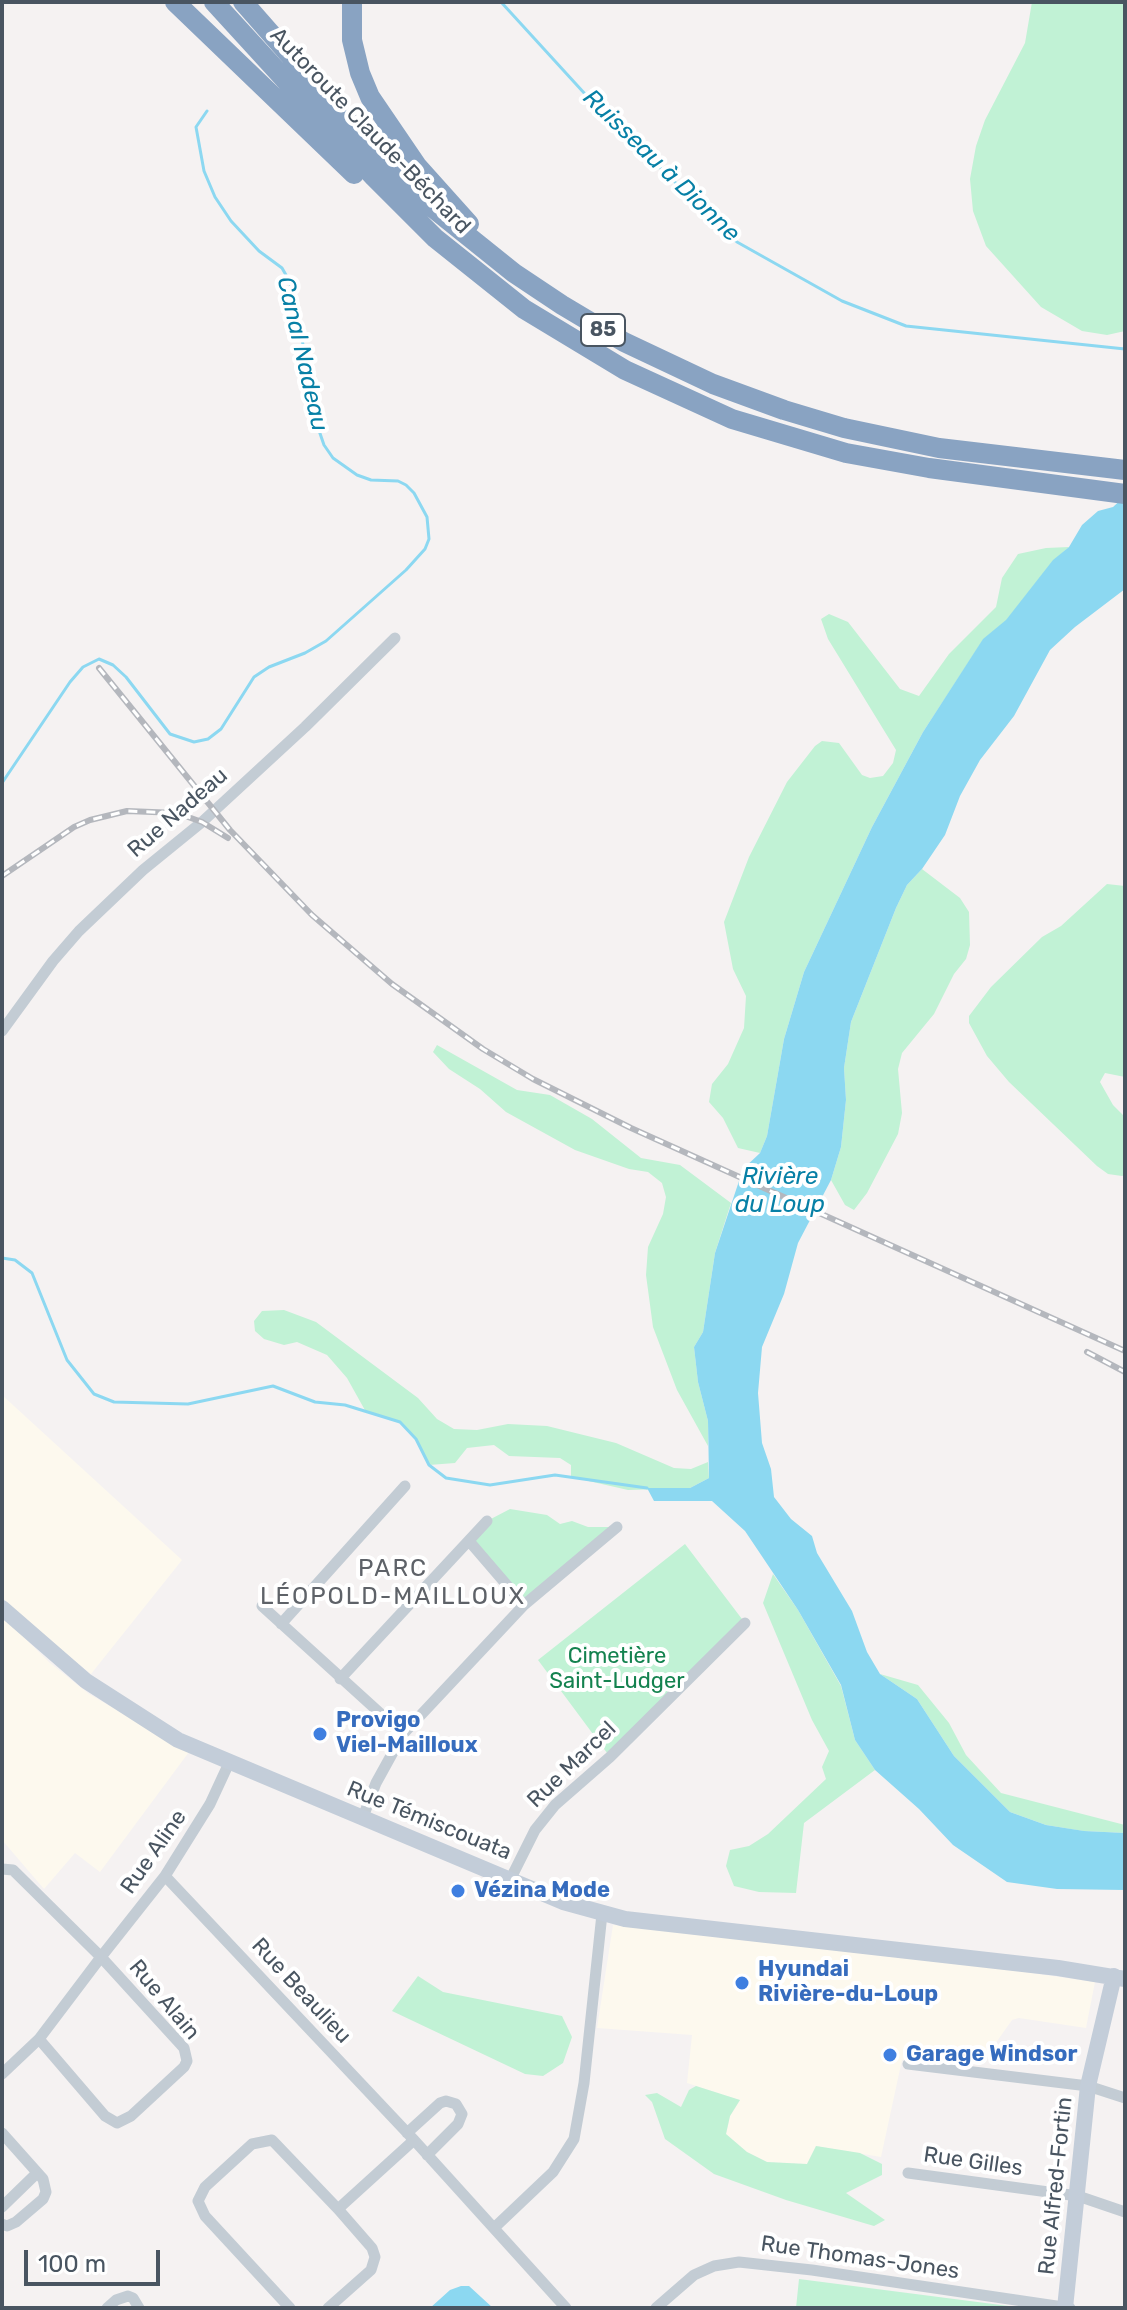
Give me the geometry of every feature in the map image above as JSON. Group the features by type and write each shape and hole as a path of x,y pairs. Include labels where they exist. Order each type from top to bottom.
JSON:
{"highway":[{"path":"175,2 378,197 463,272 538,326 637,376"},
{"name":"Autoroute Claude-Béchard","path":"211,2 374,177 462,262 542,321 637,376 732,419 823,447 929,468 1125,494"},
{"name":"Autoroute Claude-Béchard","path":"243,2 387,164 428,204 491,256 562,305 624,342 713,384 844,428 909,443 1125,470"},
{"path":"352,2 352,40 370,97 417,166 467,222 531,275 594,316 677,361 784,410"}],"main road":[{"name":"Rue Témiscouata","path":"2,1608 86,1681 178,1740 563,1902 602,1914 658,1923 1119,1977"},
{"name":"Rue Alfred-Fortin","path":"1067,2307 1088,2086 1119,1977"}],"street":[{"name":"Rue Nadeau","path":"2,1031 79,931 305,727 395,638"},
{"path":"281,1624 405,1486"},
{"path":"340,1679 487,1521"},
{"path":"363,1817 376,1783 403,1734 524,1605 617,1527"},
{"path":"469,1541 524,1605"},
{"path":"262,1606 403,1734"},
{"name":"Rue Marcel","path":"511,1878 535,1830 555,1805 610,1757 745,1623"},
{"name":"Rue Aline","path":"101,1957 165,1876 210,1804 229,1763"},
{"path":"2,1869 13,1870 101,1957"},
{"name":"Rue Beaulieu","path":"165,1876 494,2228"},
{"path":"566,2308 494,2228 553,2172 574,2139 584,2083 602,1914"},
{"name":"Rue Alain","path":"101,1957 187,2055 184,2067 131,2116 117,2123 105,2116 39,2039 101,1957"},
{"path":"2,2074 39,2039"},
{"path":"908,2064 1088,2086 1125,2098"},
{"path":"338,2209 440,2103 456,2104 462,2114 458,2124 427,2155"},
{"path":"2,2133 46,2185 43,2199 11,2225 2,2224"},
{"path":"290,2308 200,2208 200,2195 252,2144 272,2140 372,2248 375,2257 371,2270 328,2308"},
{"path":"2,2207 37,2173"},
{"name":"Rue Gilles","path":"908,2173 1078,2196 1125,2212"},
{"name":"Rue Thomas-Jones","path":"656,2308 694,2275 714,2266 739,2262 1067,2307"},
{"path":"107,2308 116,2300 128,2296 139,2308"}],"shaded area":[{"path":"2,1395 182,1560 91,1674 21,1617 2,1597"},
{"path":"2,1616 50,1663 89,1694 189,1752 100,1872 75,1853 44,1889 2,1840"},
{"path":"613,1925 1095,1982 1086,2028 1019,2018 1012,2020 988,2054 957,2052 954,2066 902,2060 881,2157 816,2146 807,2164 767,2162 747,2152 726,2134 730,2116 740,2100 687,2083 692,2035 597,2028"}],"green space":[{"path":"1032,2 1125,2 1125,331 1107,335 1082,331 1041,307 986,246 973,211 970,179 976,146 985,120 1025,43"},
{"path":"1069,547 1053,561 1006,621 983,640 923,732 872,827 804,972 784,1039 767,1136 760,1153 738,1148 723,1118 709,1102 712,1084 728,1064 744,1028 746,996 733,969 724,922 749,857 787,782 815,746 822,741 839,743 862,775 870,778 883,776 893,763 896,750 828,639 821,619 829,614 848,622 900,689 919,696 949,654 996,607 1002,578 1018,554"},
{"path":"922,869 960,898 969,912 970,945 966,959 954,974 934,1014 902,1053 898,1069 902,1113 898,1134 867,1193 854,1210 845,1205 831,1180 841,1147 846,1100 844,1068 851,1022 896,908 907,885"},
{"path":"1107,884 1125,886 1125,1077 1105,1073 1100,1082 1113,1105 1125,1117 1125,1175 1122,1176 1108,1174 1097,1166 1009,1082 987,1056 969,1023 969,1016 991,987 1042,937 1061,926"},
{"path":"437,1045 517,1090 550,1095 592,1119 641,1158 680,1165 731,1203 715,1253 703,1332 694,1347 698,1382 708,1421 708,1446 677,1390 653,1327 646,1275 648,1247 663,1214 666,1197 662,1183 648,1172 629,1169 575,1150 506,1112 480,1089 449,1069 433,1052"},
{"path":"284,1310 316,1322 418,1398 437,1419 454,1429 477,1430 508,1424 547,1426 616,1443 674,1468 691,1469 708,1462 709,1478 690,1488 628,1490 571,1477 571,1465 560,1458 509,1456 494,1445 467,1448 455,1463 429,1465 416,1439 400,1422 366,1412 347,1378 327,1355 297,1342 284,1345 264,1339 255,1331 254,1321 262,1311"},
{"path":"510,1509 547,1515 560,1524 572,1521 588,1527 617,1527 524,1605 469,1541 487,1521"},
{"name":"Cimetière Saint-Ludger","path":"685,1544 745,1623 610,1757 538,1660"},
{"path":"773,1574 798,1610 841,1686 855,1740 875,1770 804,1823 796,1893 759,1892 734,1886 726,1866 730,1850 749,1846 768,1834 826,1779 822,1767 829,1751 812,1720 763,1603"},
{"path":"880,1674 918,1685 949,1723 966,1755 1001,1793 1125,1825 1125,1833 1046,1825 1010,1812 954,1756 917,1699"},
{"path":"418,1976 443,1992 562,2016 572,2037 563,2063 543,2076 525,2074 392,2011"},
{"path":"696,2086 740,2100 730,2116 726,2134 747,2152 767,2162 807,2164 816,2146 860,2153 882,2164 882,2175 846,2193 885,2220 874,2226 786,2200 714,2174 665,2139 652,2102 645,2095 657,2093 681,2107 689,2090"},
{"path":"799,2279 1024,2308 796,2308"}],"water":[{"name":"Rivière du Loup","path":"1125,496 1125,589 1050,650 1014,716 980,760 960,796 945,835 907,885 896,908 851,1022 844,1068 846,1100 841,1147 831,1180 798,1243 784,1294 762,1347 758,1393 762,1443 771,1469 774,1497 791,1519 812,1536 817,1553 852,1611 867,1652 880,1674 917,1699 954,1756 1010,1812 1046,1825 1125,1833 1125,1890 1057,1889 1007,1882 953,1845 875,1770 855,1740 841,1685 798,1610 745,1531 712,1501 654,1501 647,1488 690,1488 709,1478 708,1421 698,1382 694,1347 703,1332 715,1253 743,1169 760,1153 767,1136 784,1039 804,972 872,827 923,732 983,639 1006,620 1053,560 1069,547 1082,525 1098,511 1113,507"},
{"path":"469,2286 493,2308 430,2308 450,2290"}],"waterway":[{"name":"Ruisseau à Dionne","path":"501,2 596,106 737,242 842,301 906,326 1125,349"},
{"name":"Canal Nadeau","path":"2,783 70,682 83,667 99,659 113,665 126,677 170,734 194,742 208,739 221,729 254,677 326,641 406,570 425,549 429,539 427,517 406,485 357,475 333,458 324,445 314,416 290,282 282,268 259,251 231,221 215,197 204,171 196,127 207,111"},
{"path":"2,1258 15,1260 32,1273 67,1360 94,1394 114,1402 188,1404 273,1386 315,1402 345,1405 400,1422 416,1439 429,1465 446,1478 490,1485 555,1475 647,1488"}],"railway":[{"path":"99,668 230,830 312,915 392,984 483,1049 533,1079 631,1128 1125,1351"},
{"path":"2,876 74,827 127,811 177,813 202,822 228,838"},
{"path":"1087,1352 1125,1372"}],"place":[{"name":"Provigo Viel-Mailloux","path":"320,1734"},
{"name":"Vézina Mode","path":"458,1891"},
{"name":"Hyundai Rivière-du-Loup","path":"742,1983"},
{"name":"Garage Windsor","path":"890,2055"}],"district":[{"name":"PARC LÉOPOLD-MAILLOUX","path":"393,1583"}]}
